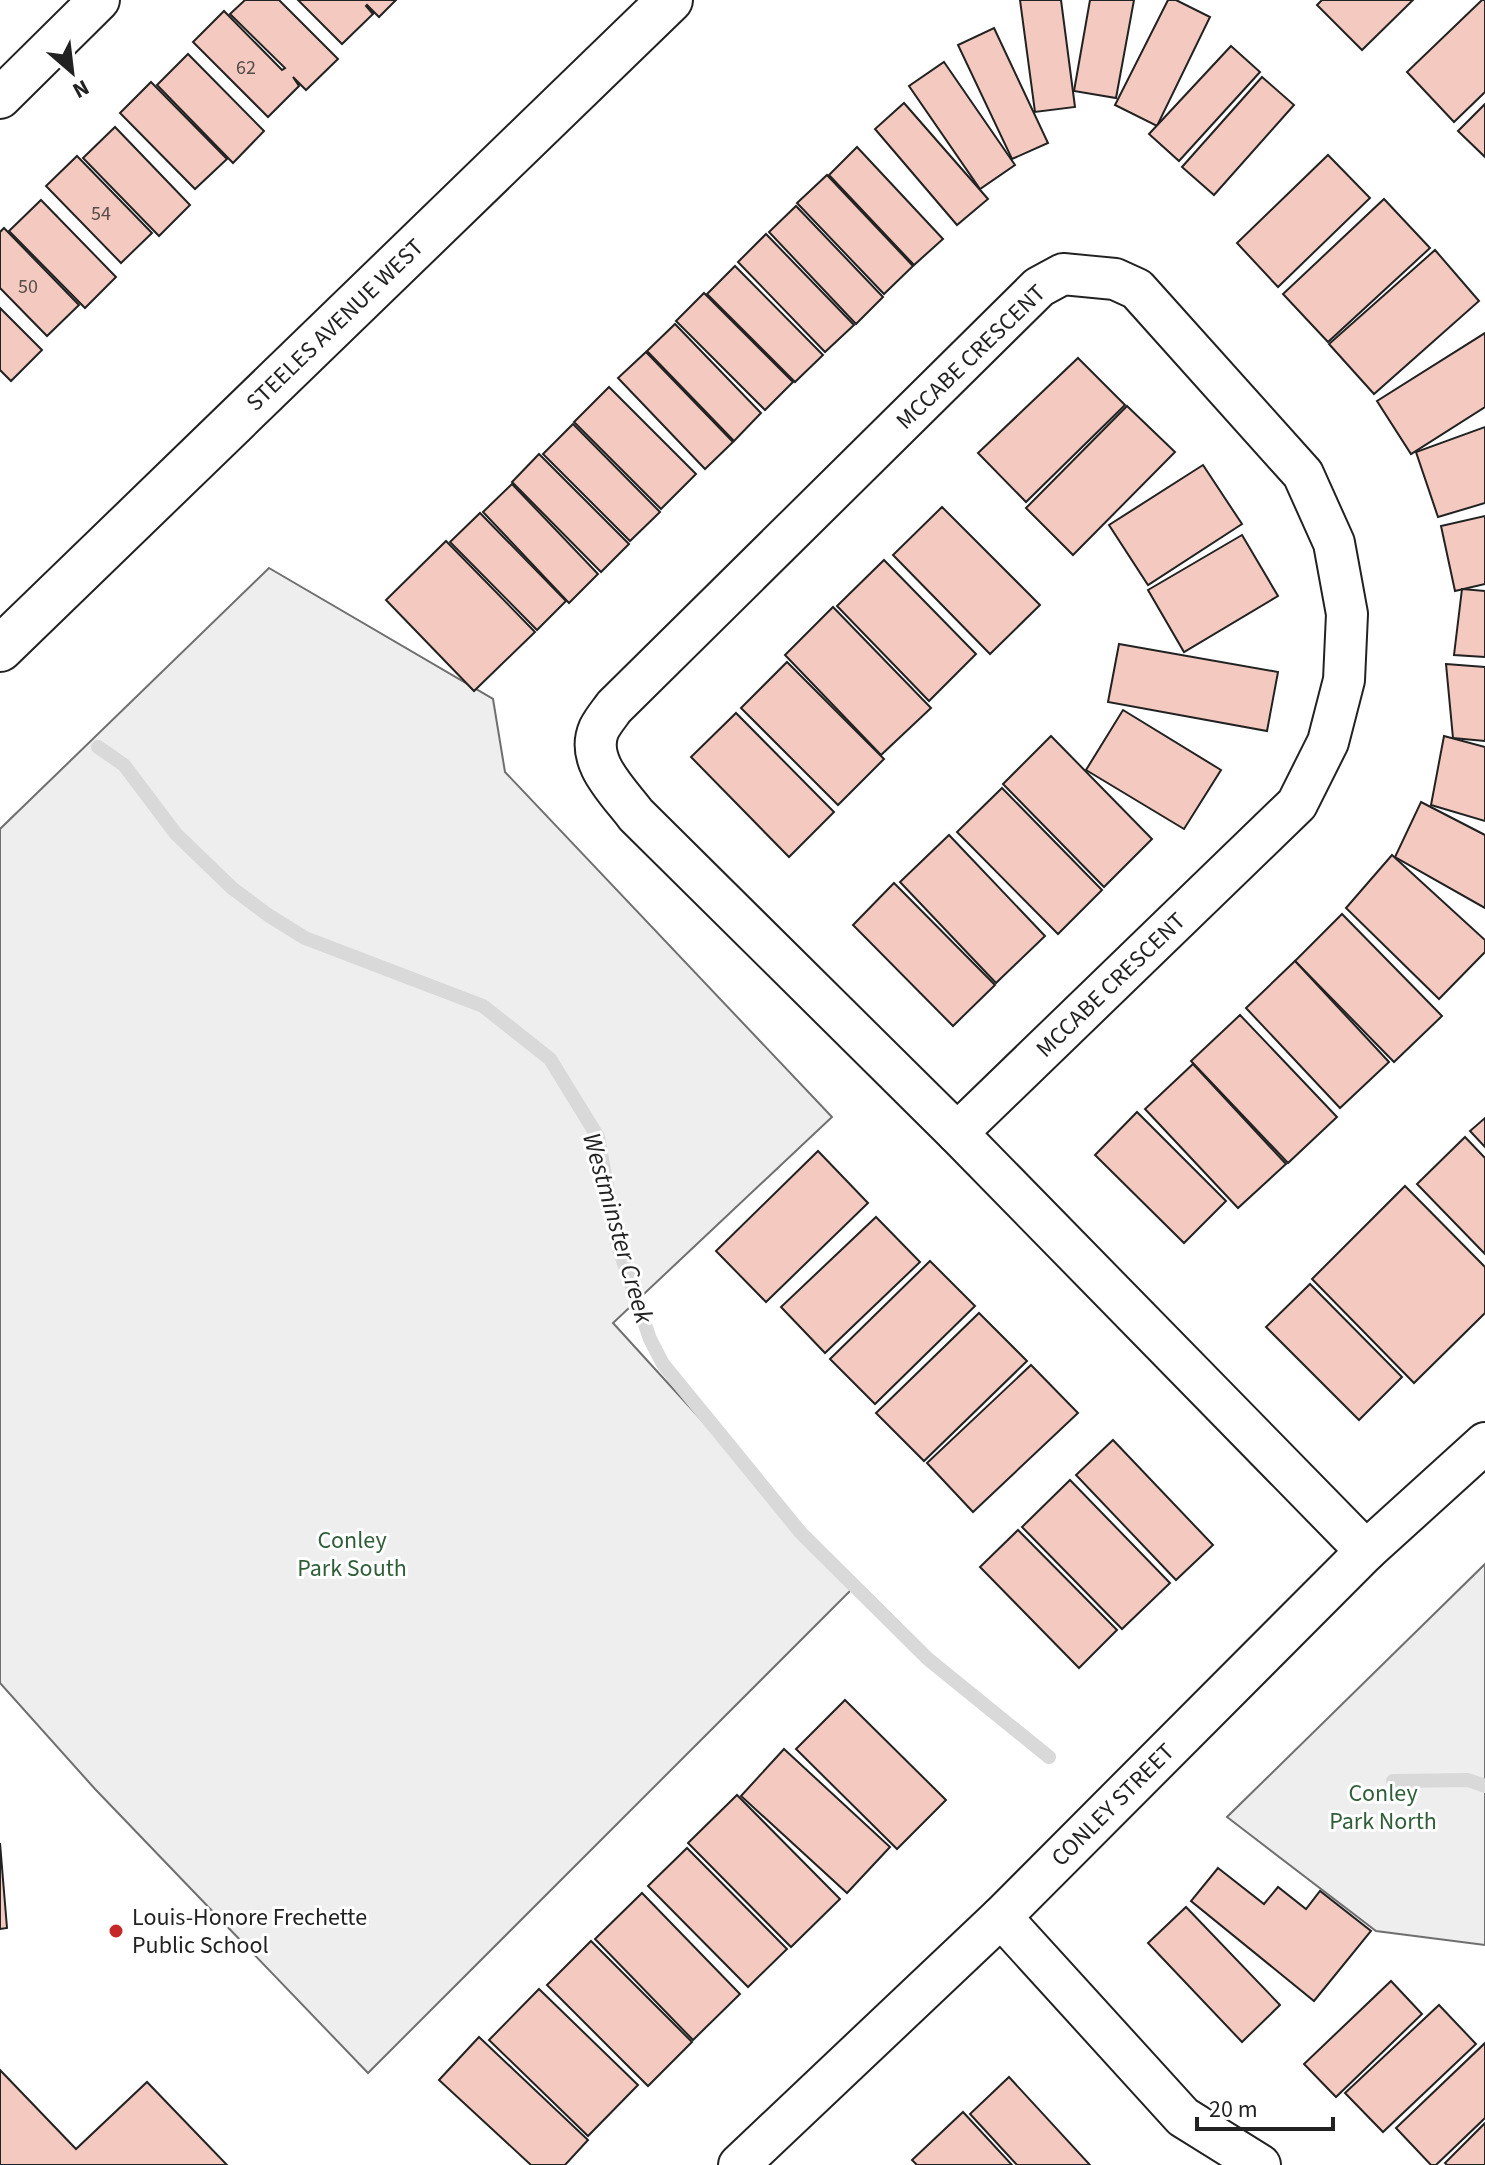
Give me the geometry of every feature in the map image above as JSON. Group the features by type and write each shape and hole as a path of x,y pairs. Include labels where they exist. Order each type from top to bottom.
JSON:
{"main road":[{"name":"STEELES AVENUE WEST","path":"0,649 670,0"}],"street":[{"path":"0,98 99,0"},
{"name":"MCCABE CRESCENT","path":"957,1133 1297,804 1328,742 1344,680 1347,614 1334,543 1303,474 1137,289 1115,279 1063,274 1039,287 614,707 598,730 595,753 604,774 636,815 957,1133 1366,1551"},
{"name":"CONLEY STREET","path":"739,2165 1001,1917 1366,1551 1485,1443"},
{"path":"1001,1917 1183,2117 1260,2165"}],"green space":[{"name":"Conley Park South","path":"269,568 493,699 505,772 832,1117 613,1323 854,1587 368,2073 95,1789 0,1683 0,829"},
{"name":"Conley Park North","path":"1485,1564 1485,1945 1376,1931 1227,1817"}],"building":[{"path":"245,0 279,0 338,59 306,90 293,77 299,86 268,117 193,42 224,11 282,70 285,68 230,14"},
{"path":"298,0 396,0 379,17 367,5 373,14 342,44"},
{"path":"1020,0 1061,0 1075,107 1035,112"},
{"path":"1090,0 1134,0 1116,98 1074,91"},
{"path":"1168,0 1176,0 1210,17 1157,126 1115,105"},
{"path":"1322,0 1413,0 1362,50 1317,5"},
{"path":"1485,0 1485,92 1454,122 1407,72"},
{"path":"994,28 1048,143 1012,159 958,45"},
{"path":"1231,46 1260,72 1179,161 1149,134"},
{"path":"188,54 264,131 233,163 157,85"},
{"path":"944,62 1015,165 980,189 909,86"},
{"path":"1262,77 1294,105 1214,195 1182,167"},
{"path":"151,82 227,159 195,189 120,113"},
{"path":"904,103 988,199 957,225 875,129"},
{"path":"1485,104 1485,157 1458,131"},
{"path":"115,127 190,205 159,236 83,158"},
{"path":"857,147 943,239 914,265 829,175"},
{"path":"1328,155 1370,198 1278,287 1237,243"},
{"path":"77,156 152,233 121,263 46,186"},
{"path":"827,175 913,266 884,294 797,203"},
{"path":"1384,199 1430,248 1328,342 1283,294"},
{"path":"41,200 116,277 85,308 9,231"},
{"path":"796,206 883,297 856,324 769,232"},
{"path":"4,228 79,305 47,336 0,288 0,232"},
{"path":"766,234 854,325 825,352 738,262"},
{"path":"1435,250 1479,301 1374,394 1329,344"},
{"path":"735,266 823,355 795,382 707,294"},
{"path":"704,293 793,382 765,410 676,321"},
{"path":"0,308 42,350 11,381 0,370"},
{"path":"675,324 761,413 734,441 647,351"},
{"path":"1485,333 1485,407 1411,454 1377,401"},
{"path":"646,352 733,442 705,469 618,378"},
{"path":"1078,358 1125,405 1026,502 978,453"},
{"path":"609,387 696,474 661,509 574,422"},
{"path":"1127,406 1175,452 1073,555 1026,508"},
{"path":"573,424 660,512 630,541 543,454"},
{"path":"1485,427 1485,503 1438,517 1416,452"},
{"path":"539,454 629,544 601,572 512,482"},
{"path":"1203,465 1242,524 1148,585 1109,525"},
{"path":"512,484 598,574 569,603 483,512"},
{"path":"942,507 1040,605 990,654 893,555"},
{"path":"480,513 566,601 537,630 450,542"},
{"path":"1485,516 1485,584 1455,591 1441,526"},
{"path":"1242,535 1278,596 1184,652 1148,590"},
{"path":"446,541 535,632 474,691 386,600"},
{"path":"884,560 976,654 929,701 837,606"},
{"path":"1462,589 1485,591 1485,657 1454,655"},
{"path":"833,607 931,708 881,755 785,655"},
{"path":"1119,644 1278,672 1267,731 1108,702"},
{"path":"787,662 884,759 838,805 741,708"},
{"path":"1446,664 1485,667 1485,741 1453,738"},
{"path":"1123,710 1221,770 1184,829 1086,770"},
{"path":"736,713 834,812 789,857 691,757"},
{"path":"1051,736 1152,839 1104,887 1003,784"},
{"path":"1444,736 1485,747 1485,821 1431,805"},
{"path":"1002,788 1102,890 1058,934 957,832"},
{"path":"1421,802 1485,835 1485,908 1395,857"},
{"path":"949,835 1045,936 996,983 900,882"},
{"path":"1392,855 1485,940 1485,952 1439,999 1346,908"},
{"path":"894,883 995,985 953,1026 853,925"},
{"path":"1342,914 1442,1016 1394,1062 1295,961"},
{"path":"1295,961 1389,1062 1340,1108 1246,1008"},
{"path":"1240,1015 1337,1117 1288,1163 1191,1061"},
{"path":"1193,1064 1286,1164 1238,1208 1145,1109"},
{"path":"1137,1112 1226,1201 1184,1243 1095,1155"},
{"path":"1485,1118 1485,1147 1470,1131"},
{"path":"1465,1137 1485,1158 1485,1254 1417,1184"},
{"path":"818,1151 868,1203 766,1302 716,1251"},
{"path":"1405,1186 1485,1267 1485,1313 1414,1383 1312,1279"},
{"path":"876,1217 920,1262 825,1353 781,1307"},
{"path":"930,1261 975,1306 875,1404 830,1359"},
{"path":"1310,1284 1402,1377 1359,1420 1266,1327"},
{"path":"979,1313 1027,1361 924,1461 876,1413"},
{"path":"1031,1365 1078,1413 973,1512 927,1463"},
{"path":"1113,1440 1213,1545 1176,1580 1076,1475"},
{"path":"1070,1480 1170,1583 1122,1629 1022,1527"},
{"path":"1018,1530 1117,1630 1079,1668 980,1567"},
{"path":"845,1700 946,1800 897,1849 796,1749"},
{"path":"784,1749 890,1847 847,1893 741,1796"},
{"path":"737,1795 840,1899 791,1947 688,1843"},
{"path":"0,1843 7,1928 0,1929"},
{"path":"687,1848 787,1949 748,1987 648,1886"},
{"path":"1218,1868 1264,1904 1278,1887 1306,1909 1320,1891 1371,1931 1314,2001 1191,1901"},
{"path":"642,1893 740,1994 693,2040 595,1939"},
{"path":"1186,1907 1280,2005 1242,2042 1148,1943"},
{"path":"591,1941 692,2042 648,2086 547,1985"},
{"path":"1391,1981 1422,2014 1336,2097 1304,2064"},
{"path":"539,1989 638,2085 588,2136 489,2040"},
{"path":"1439,2005 1476,2044 1383,2132 1345,2093"},
{"path":"479,2037 588,2140 565,2165 531,2165 439,2080"},
{"path":"1485,2043 1485,2118 1436,2165 1431,2165 1396,2128"},
{"path":"0,2070 76,2149 147,2082 227,2165 0,2165"},
{"path":"1009,2077 1090,2165 1017,2165 970,2114"},
{"path":"963,2112 1012,2165 917,2165 912,2160"},
{"path":"1485,2123 1485,2165 1447,2165 1445,2163"}],"waterway":[{"name":"Westminster Creek","path":"98,747 124,765 176,834 232,888 268,915 305,938 483,1006 550,1059 598,1137 618,1246 650,1339 663,1364 801,1533 928,1659 1049,1757"},
{"name":"Westminster Creek","path":"1393,1781 1468,1780 1485,1786"}],"place":[{"name":"Louis-Honore Frechette Public School","path":"116,1931"}]}
